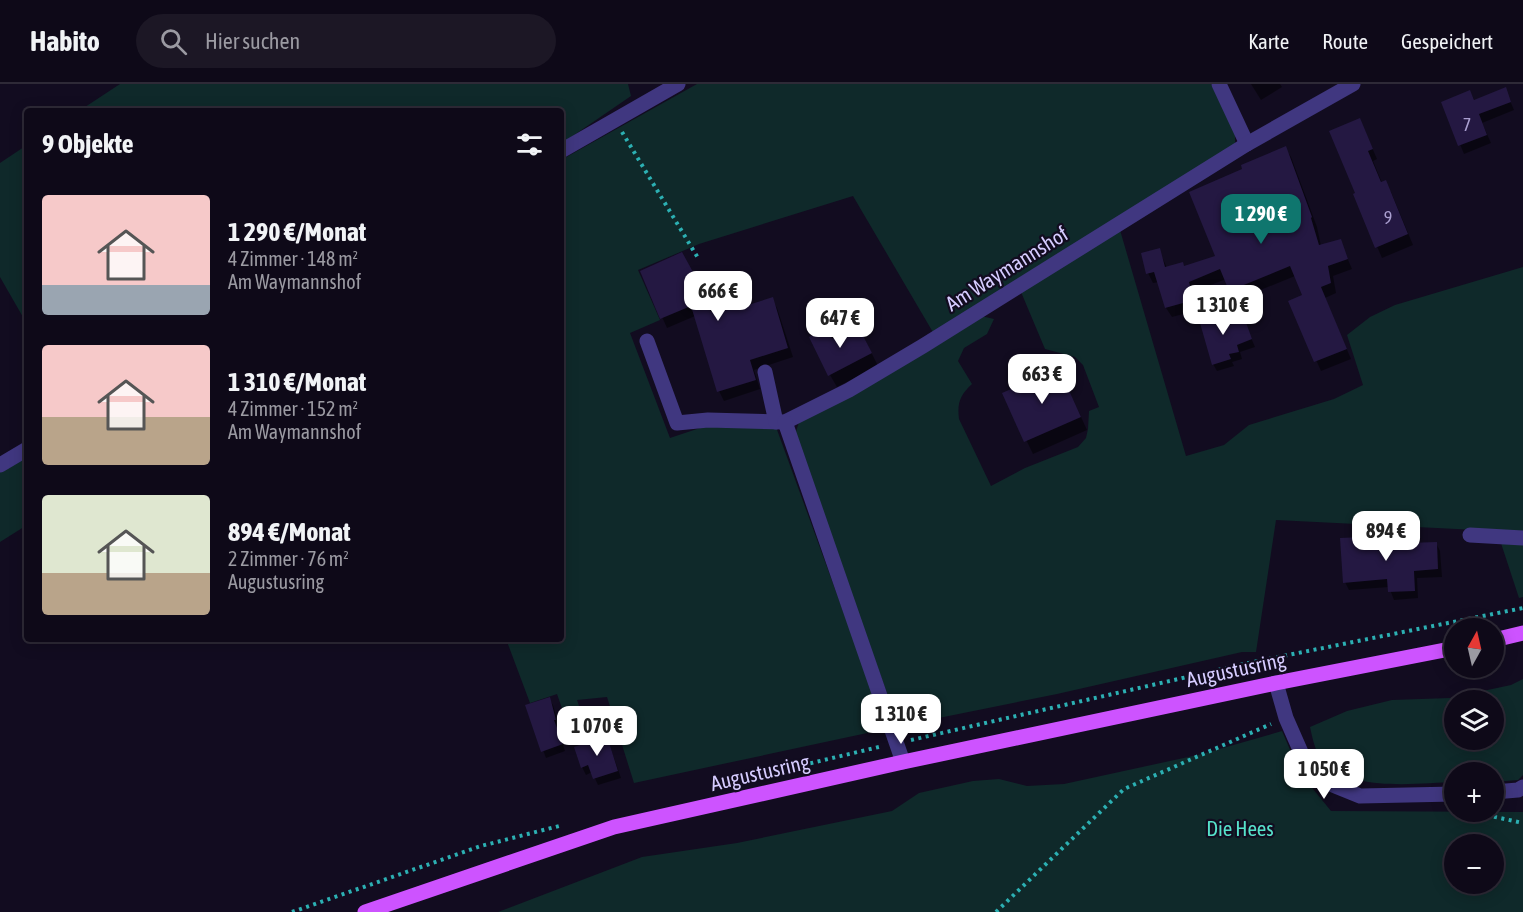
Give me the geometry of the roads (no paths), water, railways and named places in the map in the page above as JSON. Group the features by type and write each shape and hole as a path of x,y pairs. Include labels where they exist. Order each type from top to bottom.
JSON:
{"main road":[{"path":"1504,638 1523,633"},
{"name":"Augustusring","path":"366,912 614,827 903,762 1276,683 1444,650"}],"street":[{"path":"1218,84 1247,144"},
{"name":"Am Waymannshof","path":"780,422 849,390 1247,144 1353,84"},
{"path":"564,149 673,85"},
{"path":"647,341 677,423 708,420 780,422"},
{"path":"765,372 780,422 903,762"},
{"path":"0,465 24,451"},
{"path":"1470,535 1523,538"},
{"path":"1276,683 1286,718 1304,759 1323,781 1360,796 1444,794"},
{"path":"1504,791 1518,790 1523,787"}],"park label":[{"name":"Die Hees","path":"1240,829"}]}
